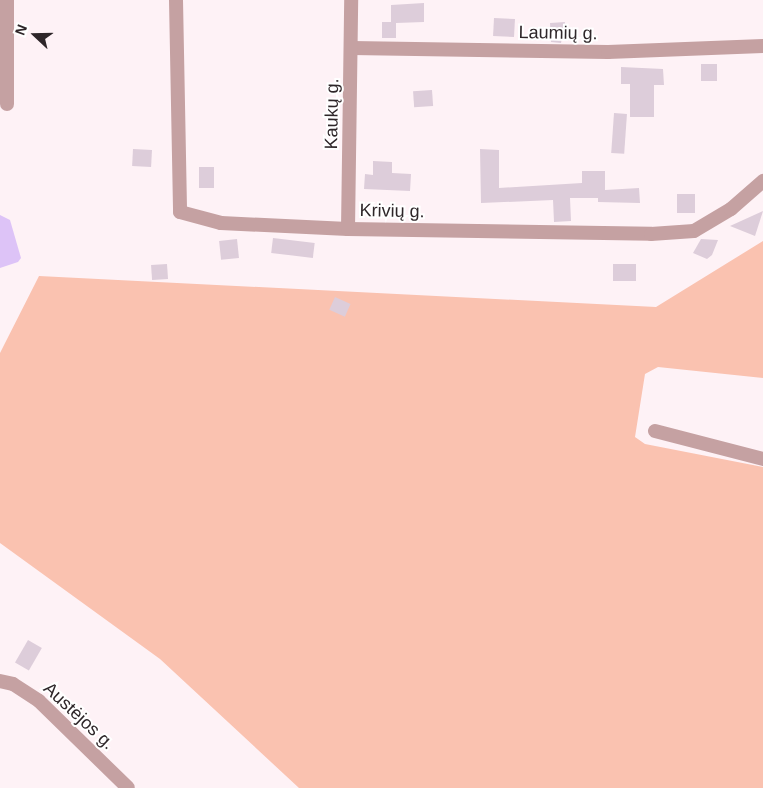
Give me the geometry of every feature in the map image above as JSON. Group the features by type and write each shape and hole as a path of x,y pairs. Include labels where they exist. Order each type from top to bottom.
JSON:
{"street":[{"path":"7,0 7,104"},
{"name":"Krivių g.","path":"176,0 180,212 221,222 348,230 651,234 694,231 731,209 763,181"},
{"name":"Kaukų g.","path":"348,230 352,48 351,0"},
{"name":"Laumių g.","path":"352,48 608,52 763,46"},
{"path":"655,431 763,459"},
{"name":"Austėjos g.","path":"0,681 13,684 38,701 128,788"}],"shaded area":[{"path":"0,215 10,220 21,258 18,262 0,268"},
{"path":"763,241 763,378 658,367 645,374 635,437 645,444 763,467 763,788 299,788 160,659 0,543 0,353 39,276 656,307"}],"building":[{"path":"424,3 424,22 396,23 396,38 382,38 382,22 391,22 391,5"},
{"path":"494,18 515,19 514,37 493,36"},
{"path":"565,22 561,43 551,42 550,23"},
{"path":"701,64 717,64 717,81 701,81"},
{"path":"621,67 663,69 664,85 654,85 654,117 630,117 630,84 621,84"},
{"path":"432,90 433,106 414,107 413,91"},
{"path":"614,113 627,114 624,154 611,153"},
{"path":"133,149 152,150 151,167 132,166"},
{"path":"480,149 499,150 499,188 582,183 582,171 605,171 605,190 639,188 640,203 598,202 598,198 570,198 571,221 554,222 553,200 481,203"},
{"path":"373,161 392,162 392,173 411,174 410,191 364,189 365,174 373,175"},
{"path":"199,167 214,167 214,188 199,188"},
{"path":"677,194 695,194 695,213 677,213"},
{"path":"763,211 755,236 730,226"},
{"path":"273,238 315,243 313,258 271,253"},
{"path":"237,239 239,258 221,260 219,241"},
{"path":"701,239 718,240 712,255 707,259 693,253"},
{"path":"167,264 168,279 152,280 151,265"},
{"path":"613,264 636,264 636,281 613,281"},
{"path":"335,297 351,304 345,317 329,310"},
{"path":"28,640 42,648 29,671 15,663"}]}
